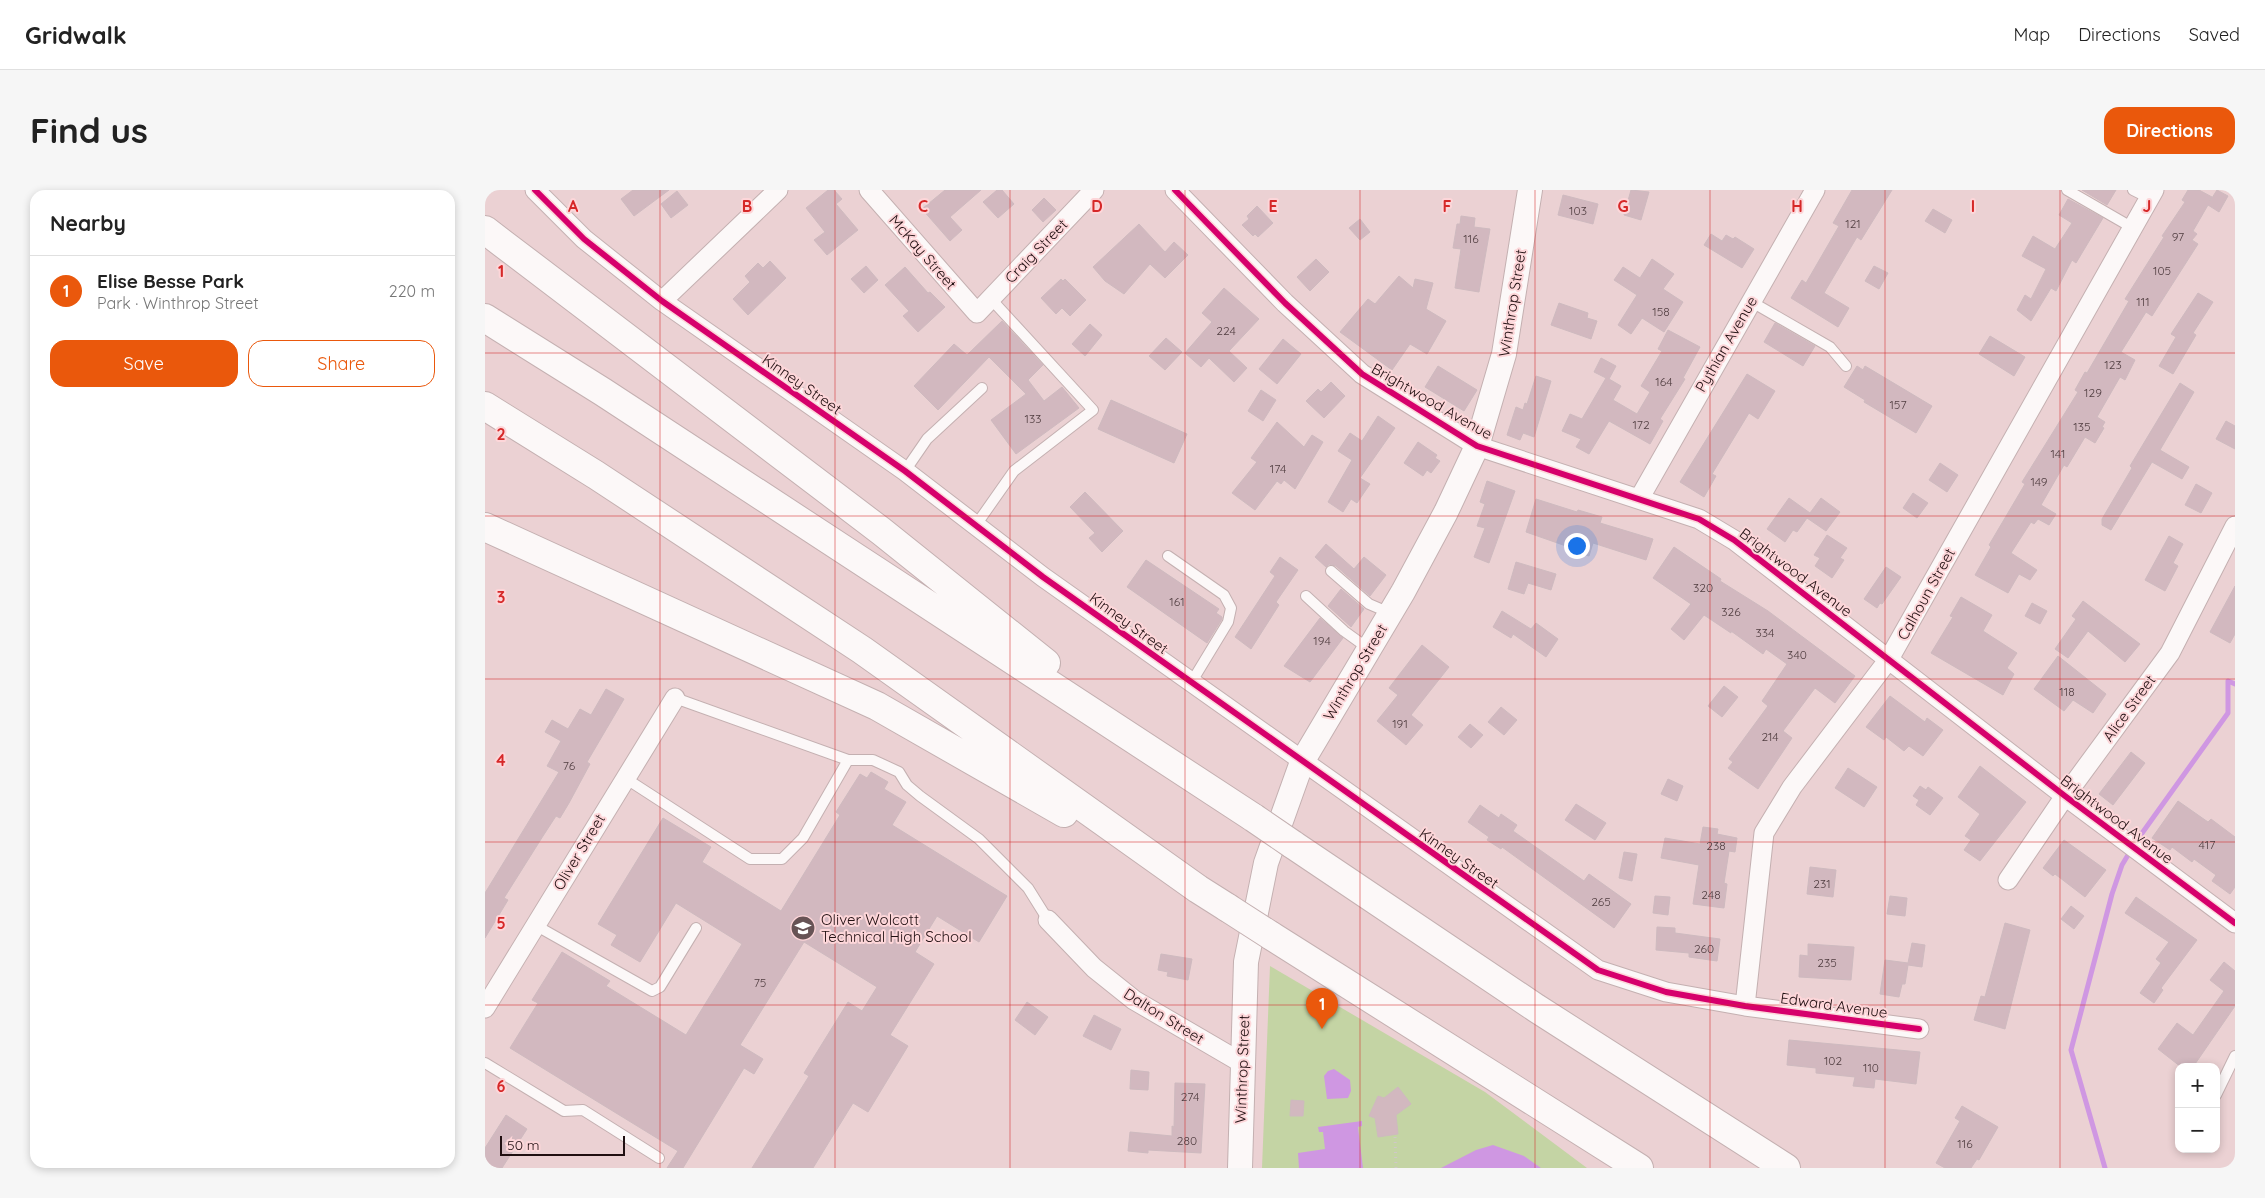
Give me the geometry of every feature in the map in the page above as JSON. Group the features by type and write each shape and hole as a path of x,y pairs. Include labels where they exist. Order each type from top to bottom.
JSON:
{"highway":[{"path":"485,230 873,525 1161,755"},
{"path":"485,318 603,392 1161,755 1536,1008 1786,1168"},
{"path":"485,406 596,475 862,650 1198,889"},
{"path":"485,527 877,706 1198,889 1639,1168"}],"street":[{"name":"Kinney Street","path":"535,190 584,239 662,301 905,471 1043,577 1597,970 1666,992 1745,1006"},
{"path":"662,301 778,190"},
{"name":"McKay Street","path":"869,190 977,313"},
{"name":"Craig Street","path":"977,313 1094,190"},
{"name":"Brightwood Avenue","path":"1175,190 1285,303 1362,374 1477,446 1699,519 1734,540 2065,796 2235,923"},
{"name":"Winthrop Street","path":"1240,1168 1247,953 1266,863 1302,762 1369,649 1446,512 1477,446 1504,354 1530,190"},
{"name":"Pythian Avenue","path":"1639,499 1750,301 1815,190"},
{"name":"Calhoun Street","path":"1745,1006 1763,833 1792,787 1889,659 2133,228 2145,193"},
{"name":"Alice Street","path":"2008,880 2065,796 2169,653 2235,526"},
{"name":"Oliver Street","path":"485,1008 675,698"},
{"name":"Dalton Street","path":"1048,920 1094,968 1134,1000 1242,1063"},
{"name":"Edward Avenue","path":"1745,1006 1919,1029"}],"lane":[{"path":"2067,190 2133,228"},
{"path":"976,525 1013,471 1093,410 991,299"},
{"path":"1750,301 1830,347 1846,366"},
{"path":"905,471 927,439 982,388"},
{"path":"1168,556 1224,594 1231,608 1228,622 1191,682"},
{"path":"1331,571 1369,604 1390,612"},
{"path":"1306,596 1344,631 1369,649"},
{"path":"675,698 848,760 873,760 899,772 907,785 986,846 1028,888 1048,920"},
{"path":"625,778 750,859 782,859 803,838 848,760"},
{"path":"535,925 652,991 659,987 696,928"},
{"path":"2220,1088 2235,1056"},
{"path":"485,1063 565,1111 583,1110 659,1158"}],"path":[{"path":"1395,1137 1397,1168"}],"green space":[{"path":"1270,966 1485,1092 1587,1168 1262,1168"}],"shaded area":[{"path":"1334,1069 1350,1080 1351,1091 1348,1098 1327,1099 1324,1076 1328,1071"},
{"path":"1362,1121 1362,1126 1358,1127 1363,1168 1299,1168 1298,1153 1325,1149 1323,1132 1319,1132 1318,1127"},
{"path":"1493,1145 1524,1156 1541,1168 1441,1168 1476,1150"}],"building":[{"path":"633,190 669,190 634,216 621,199"},
{"path":"828,190 834,190 842,199 836,204 858,230 827,255 814,240 825,232 806,208"},
{"path":"945,190 981,190 950,217 962,230 950,241 922,209"},
{"path":"997,190 1002,190 1014,204 998,218 983,202"},
{"path":"1631,190 1649,192 1641,220 1624,215"},
{"path":"1852,190 1892,190 1861,240 1857,237 1824,293 1849,308 1838,327 1791,298 1802,280 1806,283 1839,226 1833,223"},
{"path":"2082,190 2116,190 2107,205"},
{"path":"2188,190 2199,190 2212,197 2210,201 2217,190 2228,196 2219,212 2208,205 2193,231 2197,234 2192,240 2198,244 2152,316 2146,312 2121,352 2135,360 2125,380 2120,377 2097,417 2105,422 2102,427 2104,428 2095,443 2085,437 2067,467 2064,465 2041,505 2056,514 2049,525 2038,519 2034,524 2031,522 2011,553 2037,570 2030,580 2019,574 2008,593 1975,575 1991,547 1989,545 2025,484 2022,482 2078,392 2075,390 2129,301 2125,299 2164,237 2162,236 2185,202 2182,200"},
{"path":"677,191 688,205 671,218 661,204"},
{"path":"1563,195 1598,204 1593,224 1558,215"},
{"path":"1044,198 1056,210 1043,222 1032,210"},
{"path":"2068,199 2103,218 2076,263 2072,260 2056,291 2051,288 2031,321 2017,310 2025,295 2031,299 2046,269 2022,256 2033,236 2055,249 2072,223 2059,215"},
{"path":"1257,206 1273,223 1258,237 1255,234 1253,236 1242,225 1249,219 1247,216"},
{"path":"1933,209 1952,220 1945,233 1925,221"},
{"path":"1461,216 1475,218 1474,227 1490,229 1479,292 1455,288 1461,249 1453,248 1457,224 1460,224"},
{"path":"1360,219 1370,232 1360,240 1349,228"},
{"path":"1139,224 1165,252 1174,242 1188,255 1165,278 1150,264 1124,294 1105,281 1093,267"},
{"path":"1711,234 1722,241 1726,235 1733,239 1735,237 1754,249 1742,268 1704,245"},
{"path":"1316,259 1329,272 1310,291 1297,277"},
{"path":"1652,259 1674,274 1663,289 1683,302 1664,332 1642,318 1631,334 1618,325 1637,295 1614,280 1623,267 1640,278"},
{"path":"770,261 786,278 748,315 733,299 750,282 745,276 758,263 763,268"},
{"path":"866,266 878,280 864,293 851,279"},
{"path":"1874,266 1888,273 1879,289 1865,281"},
{"path":"905,267 928,293 930,292 945,307 918,332 903,316 909,311 885,285"},
{"path":"1399,276 1413,288 1415,279 1433,283 1426,309 1446,321 1427,354 1410,344 1392,370 1340,332 1368,299 1375,304"},
{"path":"1061,279 1063,281 1065,279 1086,300 1070,316 1062,308 1056,314 1041,298"},
{"path":"1224,288 1259,319 1229,351 1247,368 1234,382 1209,358 1201,367 1185,353 1212,322 1202,313"},
{"path":"2198,293 2213,302 2193,333 2196,335 2173,374 2159,366 2176,337 2171,334"},
{"path":"1559,303 1588,313 1587,318 1597,321 1591,339 1551,325"},
{"path":"1002,321 1043,365 1028,380 1044,401 1062,387 1079,408 1016,454 991,420 1026,394 989,357 938,410 914,386 954,344 967,355"},
{"path":"1775,323 1815,346 1803,366 1764,342"},
{"path":"1090,324 1102,335 1085,356 1072,344"},
{"path":"1668,330 1700,347 1683,378 1685,379 1660,419 1663,421 1650,444 1609,421 1589,454 1576,447 1581,439 1562,431 1570,414 1582,419 1606,378 1594,372 1601,358 1616,366 1609,379 1621,386 1613,400 1637,414 1650,392 1641,386 1662,351 1658,349"},
{"path":"1990,336 2025,357 2014,376 1979,354"},
{"path":"1166,338 1182,352 1165,370 1149,356"},
{"path":"1283,339 1301,354 1277,384 1259,369"},
{"path":"1438,366 1477,390 1464,411 1425,387"},
{"path":"1857,366 1863,370 1865,366 1932,406 1916,433 1864,402 1865,400 1844,387"},
{"path":"1747,374 1775,391 1758,419 1749,413 1712,474 1716,476 1704,497 1680,482"},
{"path":"1536,376 1551,381 1534,437 1523,433 1520,440 1507,435 1516,407 1523,410 1525,403 1527,404"},
{"path":"1331,382 1345,396 1324,418 1306,401 1318,389 1321,392"},
{"path":"2180,383 2194,392 2160,450 2189,467 2182,479 2152,462 2111,530 2102,525 2102,519 2132,468 2130,466"},
{"path":"1261,390 1276,400 1263,421 1248,411"},
{"path":"1111,400 1187,434 1174,463 1098,429"},
{"path":"1378,416 1395,428 1360,478 1370,484 1357,503 1351,499 1343,512 1328,502 1352,460 1338,451 1350,433 1362,441"},
{"path":"2226,421 2235,426 2235,449 2216,439"},
{"path":"1277,422 1304,447 1312,435 1323,442 1295,489 1284,480 1281,484 1277,481 1255,510 1232,493 1257,462 1251,458"},
{"path":"1418,442 1437,455 1435,458 1440,461 1431,473 1427,470 1423,476 1404,463"},
{"path":"1940,463 1958,475 1947,492 1929,480"},
{"path":"1487,481 1515,491 1489,563 1474,557 1485,528 1477,526 1485,504 1480,502"},
{"path":"2196,484 2212,493 2201,513 2185,505"},
{"path":"1085,492 1123,531 1102,552 1089,538 1095,533 1070,507"},
{"path":"1913,493 1928,503 1917,518 1903,508"},
{"path":"1789,498 1810,513 1821,498 1840,512 1826,531 1807,518 1797,532 1793,530 1785,542 1767,529"},
{"path":"1536,499 1577,512 1578,510 1602,517 1600,523 1653,539 1646,560 1593,543 1589,556 1565,549 1566,546 1526,532"},
{"path":"1827,535 1847,548 1840,558 1844,560 1832,578 1815,566 1820,558 1814,555"},
{"path":"2169,536 2183,544 2173,563 2178,566 2165,591 2145,580"},
{"path":"1326,544 1354,569 1364,557 1386,575 1370,596 1336,566 1329,564 1326,567 1315,557"},
{"path":"1674,547 1721,579 1720,581 1768,611 1855,676 1835,703 1815,688 1783,731 1792,738 1758,789 1728,768 1733,762 1729,759 1768,706 1762,701 1787,664 1766,649 1763,654 1731,631 1731,633 1704,615 1684,640 1671,629 1691,604 1653,578"},
{"path":"1280,557 1298,570 1276,602 1279,605 1251,649 1235,637 1275,576 1270,572"},
{"path":"1146,560 1219,609 1216,613 1222,619 1207,643 1127,587"},
{"path":"1516,562 1556,574 1551,590 1528,583 1524,594 1508,589"},
{"path":"1886,567 1901,577 1882,604 1880,603 1877,608 1864,599"},
{"path":"2235,586 2235,634 2230,643 2210,632"},
{"path":"1341,589 1364,609 1351,627 1328,606"},
{"path":"1961,597 1992,615 1983,631 2017,653 2007,668 2014,674 2003,695 1931,653 1953,617 1950,616"},
{"path":"2083,601 2140,644 2125,662 2088,631 2068,658 2055,649 2076,619 2072,616"},
{"path":"2032,603 2047,611 2040,624 2025,616"},
{"path":"1502,611 1531,629 1536,623 1558,639 1546,657 1513,634 1511,638 1493,627"},
{"path":"1320,618 1343,638 1310,682 1284,666"},
{"path":"1422,645 1449,667 1411,715 1423,725 1406,745 1377,721 1398,695 1389,688"},
{"path":"2058,656 2106,694 2093,713 2073,700 2064,711 2034,689"},
{"path":"1724,686 1738,697 1722,717 1708,706"},
{"path":"606,689 624,699 587,762 590,764 569,803 560,818 556,816 504,898 508,900 485,938 485,893 559,772 547,766 561,741 545,732 552,720 568,729 580,709 591,715"},
{"path":"1890,696 1925,722 1927,718 1943,730 1923,756 1909,746 1904,751 1886,737 1884,740 1866,727"},
{"path":"1501,707 1517,720 1504,735 1488,722"},
{"path":"1470,724 1483,735 1471,748 1458,737"},
{"path":"2131,752 2145,763 2113,805 2099,794"},
{"path":"1980,766 2026,802 1980,861 1964,850 1971,840 1965,836 1980,814 1958,797"},
{"path":"1848,768 1877,787 1864,807 1835,788"},
{"path":"871,772 888,782 884,789 906,802 892,825 1007,896 979,942 937,916 915,952 934,964 890,1035 908,1046 868,1112 853,1103 813,1168 752,1168 809,1076 804,1073 848,1002 862,1011 877,987 804,942 740,1045 763,1059 754,1074 744,1068 683,1168 667,1168 678,1151 510,1048 538,1003 532,1000 562,952 610,981 606,986 686,1035 742,944 676,903 640,962 611,945 617,935 598,924 663,818 711,847 702,862 781,911 840,815 836,812 860,774 867,778"},
{"path":"1668,779 1683,786 1677,801 1661,794"},
{"path":"1920,786 1926,790 1928,787 1943,798 1930,815 1916,805 1919,800 1913,796"},
{"path":"2178,801 2208,822 2211,819 2235,837 2235,887 2230,894 2212,881 2216,875 2194,859 2192,862 2172,847 2170,850 2152,838"},
{"path":"1576,804 1606,823 1595,840 1565,820"},
{"path":"1480,805 1499,818 1501,814 1517,825 1513,831 1584,881 1589,874 1631,904 1614,928 1502,847 1501,849 1487,840 1489,837 1468,822"},
{"path":"1703,827 1718,829 1717,834 1737,838 1735,852 1729,851 1724,883 1727,884 1724,908 1693,904 1699,865 1661,858 1665,838 1700,844"},
{"path":"2064,840 2106,870 2085,897 2055,874 2053,876 2043,868"},
{"path":"1624,852 1637,854 1632,881 1619,878"},
{"path":"1810,867 1836,870 1833,897 1807,894"},
{"path":"1655,896 1670,897 1668,915 1653,913"},
{"path":"1890,896 1907,898 1905,916 1887,914"},
{"path":"2136,897 2197,940 2161,988 2163,990 2154,1003 2140,993 2161,963 2156,959 2169,942 2125,913"},
{"path":"2071,906 2084,916 2074,929 2061,919"},
{"path":"2005,923 2030,930 2005,1029 1974,1020 1981,996 1985,997"},
{"path":"1657,927 1675,928 1675,933 1720,939 1717,961 1689,957 1689,953 1656,950"},
{"path":"1912,943 1925,945 1922,967 1908,965 1905,984 1902,984 1899,997 1880,994 1885,960 1908,963"},
{"path":"1808,944 1854,947 1851,980 1799,977 1800,955 1808,956"},
{"path":"1161,954 1192,959 1188,980 1167,976 1168,972 1158,970"},
{"path":"2224,962 2235,971 2235,1006 2196,1063 2176,1063 2158,1049 2177,1023 2193,1035 2224,991 2210,980"},
{"path":"1027,1002 1048,1017 1035,1035 1015,1020"},
{"path":"1094,1015 1121,1029 1111,1050 1083,1036"},
{"path":"1789,1040 1920,1052 1916,1084 1875,1079 1874,1088 1853,1086 1855,1077 1816,1073 1816,1068 1787,1065"},
{"path":"1131,1070 1149,1072 1148,1090 1130,1089"},
{"path":"1175,1083 1205,1084 1201,1153 1148,1150 1148,1153 1128,1151 1130,1132 1172,1136"},
{"path":"1398,1087 1411,1104 1396,1115 1398,1134 1378,1137 1375,1118 1369,1116 1378,1096 1384,1098"},
{"path":"1291,1100 1304,1101 1303,1116 1290,1116"},
{"path":"1962,1106 1998,1127 1979,1160 1977,1159 1971,1168 1945,1168 1936,1163 1960,1121 1955,1118"},
{"path":"506,1115 527,1129 502,1168 485,1168 485,1148"}],"waterway":[{"path":"2135,843 2228,713 2228,681 2235,684"},
{"path":"2105,1168 2071,1050 2112,894 2122,865 2131,850"}],"cycle path":[{"path":"535,190 584,239 662,301 905,471 1043,577 1598,970 1666,992 1745,1006 1919,1029"},
{"path":"1175,190 1285,303 1362,374 1477,446 1699,519 1734,540 2065,796 2235,923"}],"place":[{"name":"Oliver Wolcott Technical High School","path":"803,928"},
{"name":"Elise Besse Park","path":"1322,1029"}]}
